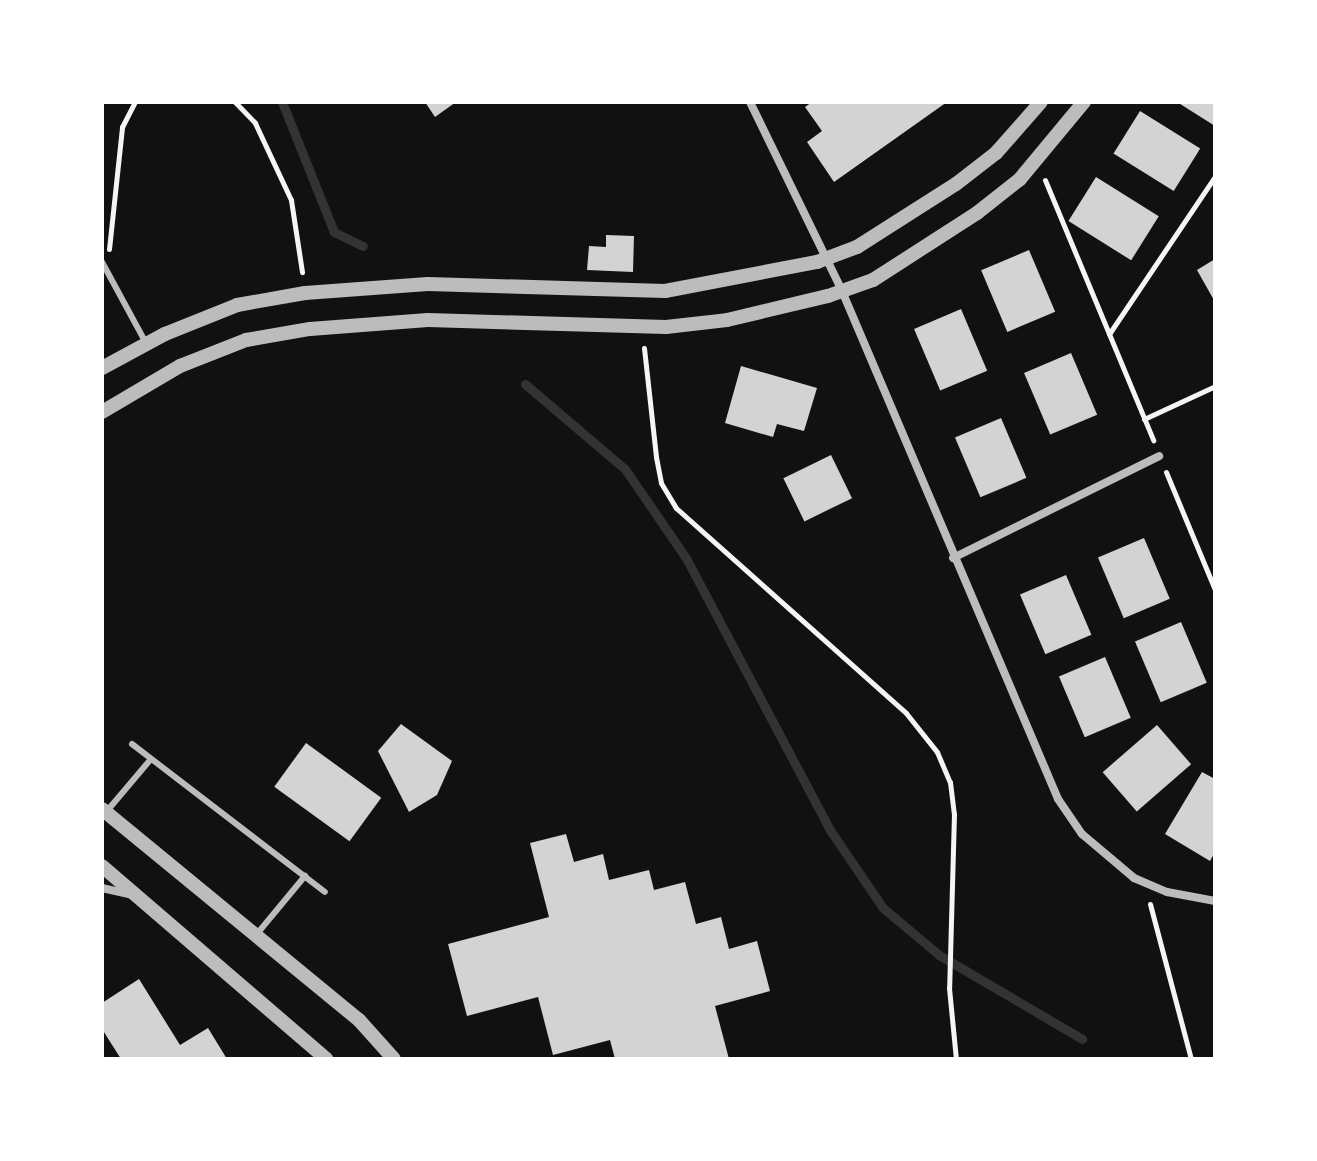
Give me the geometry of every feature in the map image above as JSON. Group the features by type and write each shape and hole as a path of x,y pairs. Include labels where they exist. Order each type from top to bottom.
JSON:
{"street":[{"path":"750,102 828,258 1058,799 1082,834 1111,862 1146,884 1215,901"},
{"path":"102,368 146,344 237,305 305,293 428,284 665,291 721,285 828,258 857,247 956,184 996,153 1041,102"},
{"path":"102,412 180,366 220,350 246,340 310,329 428,320 641,327 727,320 842,291 873,280 938,240 1020,179 1084,102"},
{"path":"953,558 1159,456"},
{"path":"104,810 359,1020 394,1059"},
{"path":"102,866 326,1059"},
{"path":"102,888 138,897"}],"lane":[{"path":"102,262 146,344"},
{"path":"132,744 325,892"},
{"path":"104,810 151,759"},
{"path":"256,935 305,876"}],"path":[{"path":"107,269 122,127 135,102"},
{"path":"235,102 255,123 291,200 305,293"},
{"path":"1037,161 1215,590"},
{"path":"1109,335 1215,176"},
{"path":"641,327 661,483 676,508 906,713 946,772 955,850 949,988 956,1059"},
{"path":"1144,419 1215,386"},
{"path":"1146,884 1191,1059"}],"building":[{"path":"425,102 456,102 435,117"},
{"path":"812,102 947,102 834,182 807,142 822,131 805,107"},
{"path":"1177,102 1215,102 1215,126"},
{"path":"1140,111 1200,149 1174,191 1114,153"},
{"path":"1096,177 1159,216 1131,260 1068,221"},
{"path":"606,235 634,236 633,272 587,270 589,246 606,247"},
{"path":"1029,250 1055,312 1007,332 981,270"},
{"path":"1215,259 1215,302 1197,270"},
{"path":"961,309 987,371 940,391 914,329"},
{"path":"1071,353 1097,415 1050,435 1024,373"},
{"path":"741,366 817,388 804,431 777,424 773,437 725,423"},
{"path":"1001,418 1026,478 980,497 955,438"},
{"path":"831,455 852,498 804,521 783,478"},
{"path":"1144,538 1170,599 1124,618 1098,558"},
{"path":"1066,575 1091,635 1045,654 1020,595"},
{"path":"1181,622 1207,683 1161,702 1135,642"},
{"path":"1105,657 1131,718 1085,737 1059,677"},
{"path":"401,724 452,761 437,795 409,812 378,751"},
{"path":"1157,725 1191,764 1137,811 1103,772"},
{"path":"306,743 381,798 349,841 274,787"},
{"path":"1202,772 1215,779 1215,852 1210,861 1165,834"},
{"path":"566,834 574,862 603,854 609,880 649,870 654,890 685,882 696,924 721,917 729,949 757,941 770,991 715,1006 729,1059 615,1059 610,1040 553,1055 538,997 467,1016 448,944 549,917 530,843"},
{"path":"139,979 180,1045 208,1028 227,1059 121,1059 102,1029 102,1003"}],"waterway":[{"path":"282,102 334,232 363,246"},
{"path":"525,384 625,469 686,558 830,830 883,908 939,955 1082,1039"}]}
